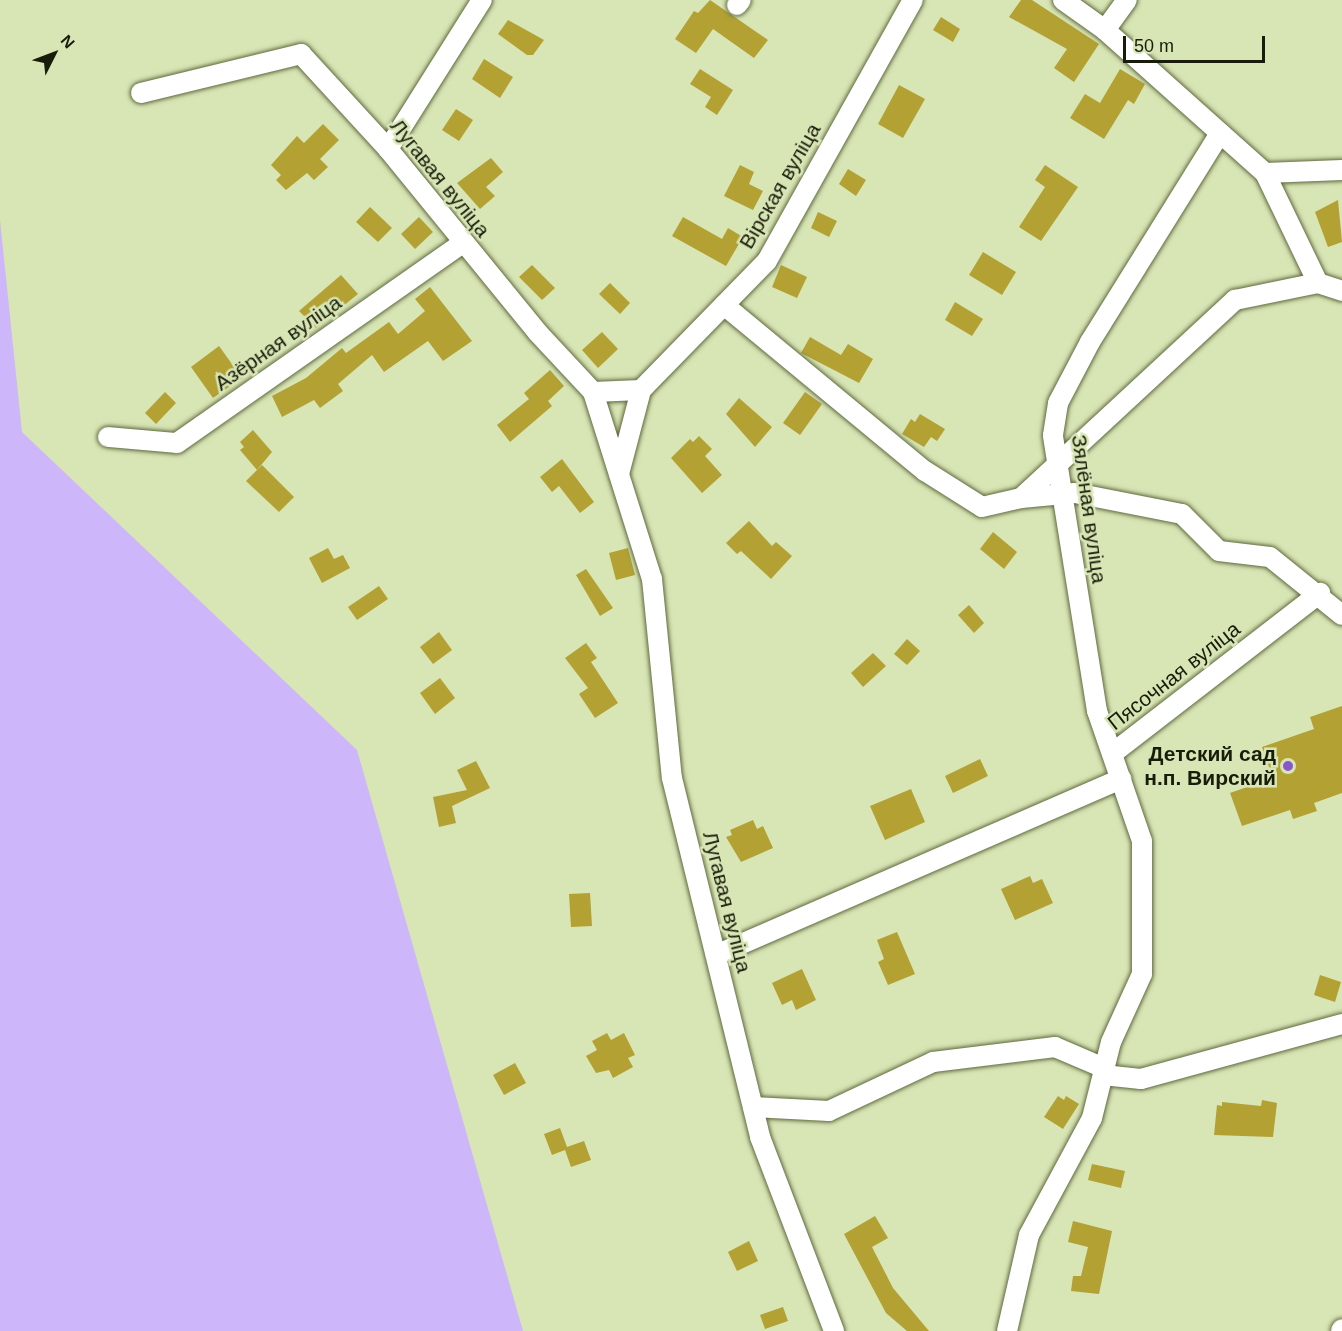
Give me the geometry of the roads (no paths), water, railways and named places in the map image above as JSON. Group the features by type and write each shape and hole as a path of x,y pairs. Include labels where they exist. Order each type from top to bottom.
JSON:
{"street":[{"path":"388,149 482,0"},
{"name":"Вірская вуліца","path":"641,390 767,261 913,0"},
{"path":"1063,0 1105,30 1265,173 1318,283"},
{"path":"1105,30 1127,0"},
{"name":"Лугавая вуліца","path":"141,93 301,54 388,149 463,243 593,392 652,579 672,778 760,1137 834,1331"},
{"name":"Зялёная вуліца","path":"1113,753 1097,711 1062,494 1053,435 1058,403 1090,342 1220,133"},
{"path":"1265,173 1342,170"},
{"name":"Азёрная вуліца","path":"108,437 177,442 463,243"},
{"path":"1021,498 1235,300 1318,283 1342,291"},
{"path":"724,305 925,471 982,507 1021,498 1075,493 1182,514 1219,551 1270,557 1320,593 1342,615"},
{"path":"593,392 641,390 619,474"},
{"name":"Пясочная вуліца","path":"1007,1331 1029,1235 1092,1118 1111,1042 1142,974 1142,841 1113,753 1320,593"},
{"path":"716,955 1121,779"},
{"path":"753,1107 829,1111 933,1062 1055,1047 1103,1071 1141,1079 1342,1024"}],"place":[{"name":"Детский сад н.п. Вирский","path":"1288,766"}]}
